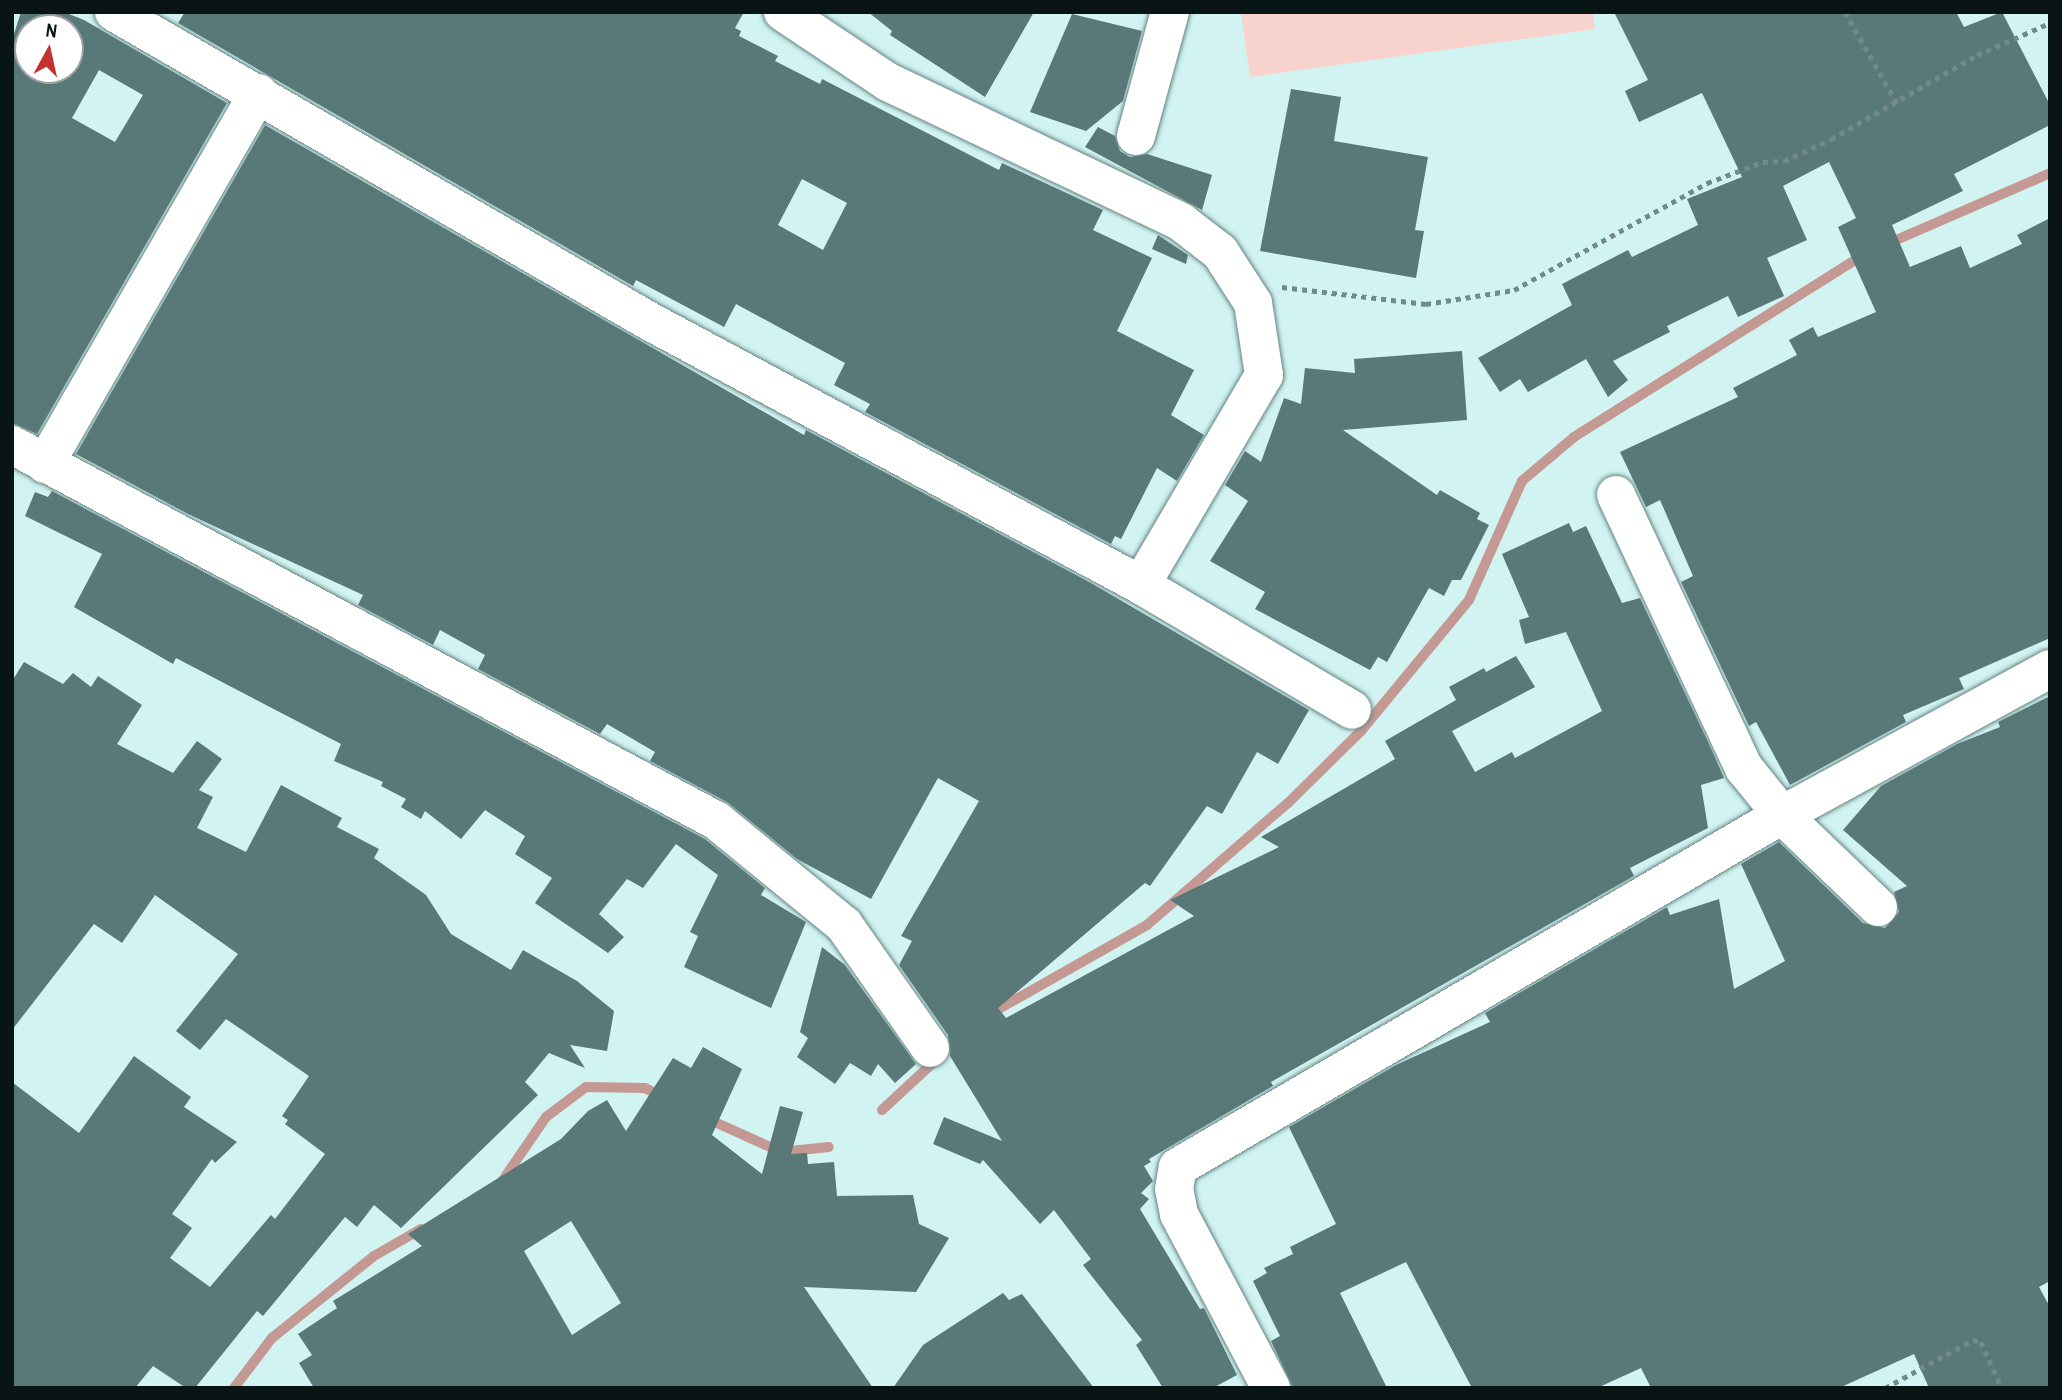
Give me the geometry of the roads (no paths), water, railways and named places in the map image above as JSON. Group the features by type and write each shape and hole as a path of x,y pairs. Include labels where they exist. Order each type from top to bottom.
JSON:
{"street":[{"path":"783,12 888,82 1181,222 1220,252 1253,303 1264,375 1141,585"},
{"path":"1136,136 1170,12"},
{"path":"141,18 258,93 649,321 1141,585 1352,710"},
{"path":"44,464 258,93"},
{"path":"12,445 332,613 716,821 844,925 930,1048"},
{"path":"1616,495 1744,768 1782,815 1878,906"},
{"path":"1271,1388 1179,1214 1174,1189 1178,1167 1782,815 2050,669"}],"waterway":[{"path":"1887,244 2050,173"},
{"path":"988,1015 1147,925 1288,803 1361,731 1469,600 1522,481 1574,437 1863,255"},
{"path":"882,1110 937,1059"},
{"path":"503,1180 546,1117 586,1087 645,1088 663,1097"},
{"path":"708,1119 781,1152 829,1147"},
{"path":"234,1388 272,1338 374,1256 421,1229"}]}
